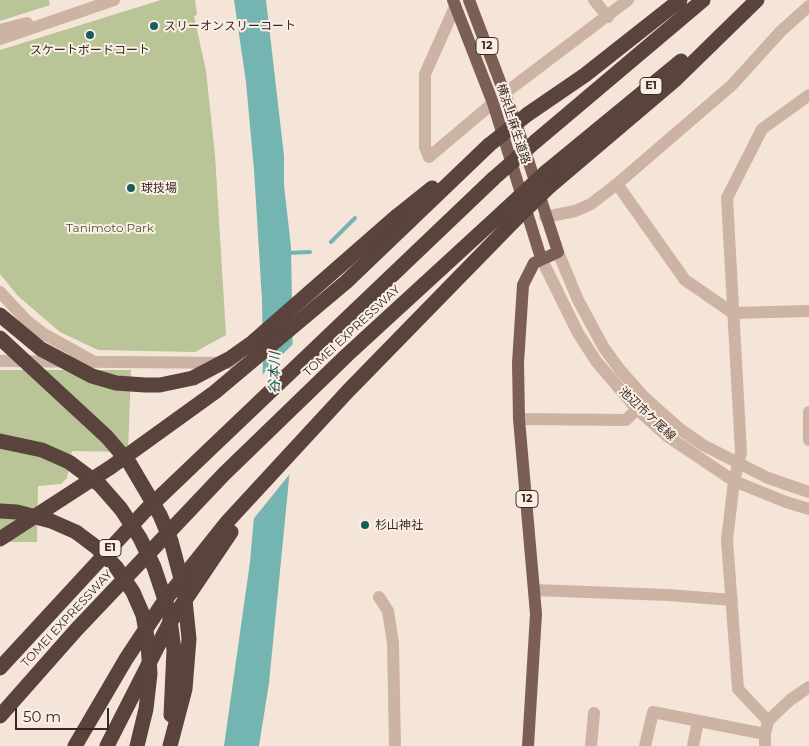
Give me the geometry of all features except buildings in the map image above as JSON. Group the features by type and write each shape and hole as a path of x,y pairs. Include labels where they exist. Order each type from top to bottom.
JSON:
{"highway":[{"path":"0,315 40,349 92,376 116,382 145,385 184,380 203,374 253,342 402,220 489,145 528,114 585,75 680,0"},
{"name":"TOMEI EXPRESSWAY","path":"0,668 144,511 346,316 492,179 703,0"},
{"name":"TOMEI EXPRESSWAY","path":"2,714 76,630 224,474 347,355 505,210 548,179 756,0"},
{"path":"75,746 126,659 165,600 223,528 348,391 512,223 548,179"},
{"path":"0,540 112,467 215,392 302,321 402,220"},
{"path":"0,338 107,437 130,464 160,515 180,574 189,639 186,689 170,746"},
{"path":"0,441 42,450 68,462 100,485 121,509 140,538 162,589 174,650 173,706 166,746"},
{"path":"107,746 169,624 264,483"},
{"path":"0,511 17,512 51,521 76,532 116,567 133,592 143,615 150,674 146,709 137,746"}],"main road":[{"name":"横浜上麻生道路","path":"469,0 505,93 558,252"},
{"name":"横浜上麻生道路","path":"454,3 493,103 541,258"},
{"path":"541,258 558,252"},
{"name":"12","path":"528,746 535,640 534,590 520,419 518,363 523,285 530,269 541,258"}],"street":[{"path":"0,39 114,0"},
{"path":"594,0 608,16"},
{"path":"505,93 628,0"},
{"path":"454,3 425,74 425,147 429,156 493,103"},
{"path":"545,216 575,211 590,204 617,184 732,85 781,32 809,6"},
{"path":"0,30 83,10"},
{"path":"768,721 738,689 727,540 734,480 741,452 727,198 762,129 809,95"},
{"path":"617,184 685,280 733,312 809,311"},
{"name":"池辺市ケ尾線","path":"558,252 590,323 620,370 644,397 681,430 739,465 768,478 809,492"},
{"name":"池辺市ケ尾線","path":"541,258 578,333 596,361 637,409 681,446 734,480 786,502 809,508"},
{"path":"0,292 27,321 44,334 64,347 98,362"},
{"path":"0,361 236,364"},
{"path":"520,419 626,420 637,409"},
{"path":"809,412 807,427 809,440"},
{"path":"534,590 668,594 732,600"},
{"path":"379,597 388,611 393,643 395,746"},
{"path":"646,746 653,712 698,721 765,740 768,721 790,700 809,687"},
{"path":"591,746 598,727 594,713"},
{"path":"693,746 698,721"}],"green space":[{"path":"0,0 49,0 50,5 0,21"},
{"name":"Tanimoto Park","path":"161,0 195,0 197,15 194,16 206,71 215,155 226,335 195,352 98,350 60,332 18,296 0,274 0,50"},
{"path":"0,370 131,370 128,452 72,451 67,478 61,484 38,486 37,542 0,542"}],"water":[{"name":"谷本川","path":"234,0 266,0 284,156 284,185 291,247 294,428 269,683 259,746 224,746 250,562 260,447 263,359 262,300 254,170 246,82"}],"pier":[{"path":"295,342 296,428 293,470 251,522 260,377"}],"waterway":[{"path":"331,242 355,218"},
{"path":"287,253 310,252"}],"place":[{"name":"スリーオンスリーコート","path":"154,26"},
{"name":"スケートボードコート","path":"90,35"},
{"name":"球技場","path":"131,188"},
{"name":"杉山神社","path":"365,525"}]}
